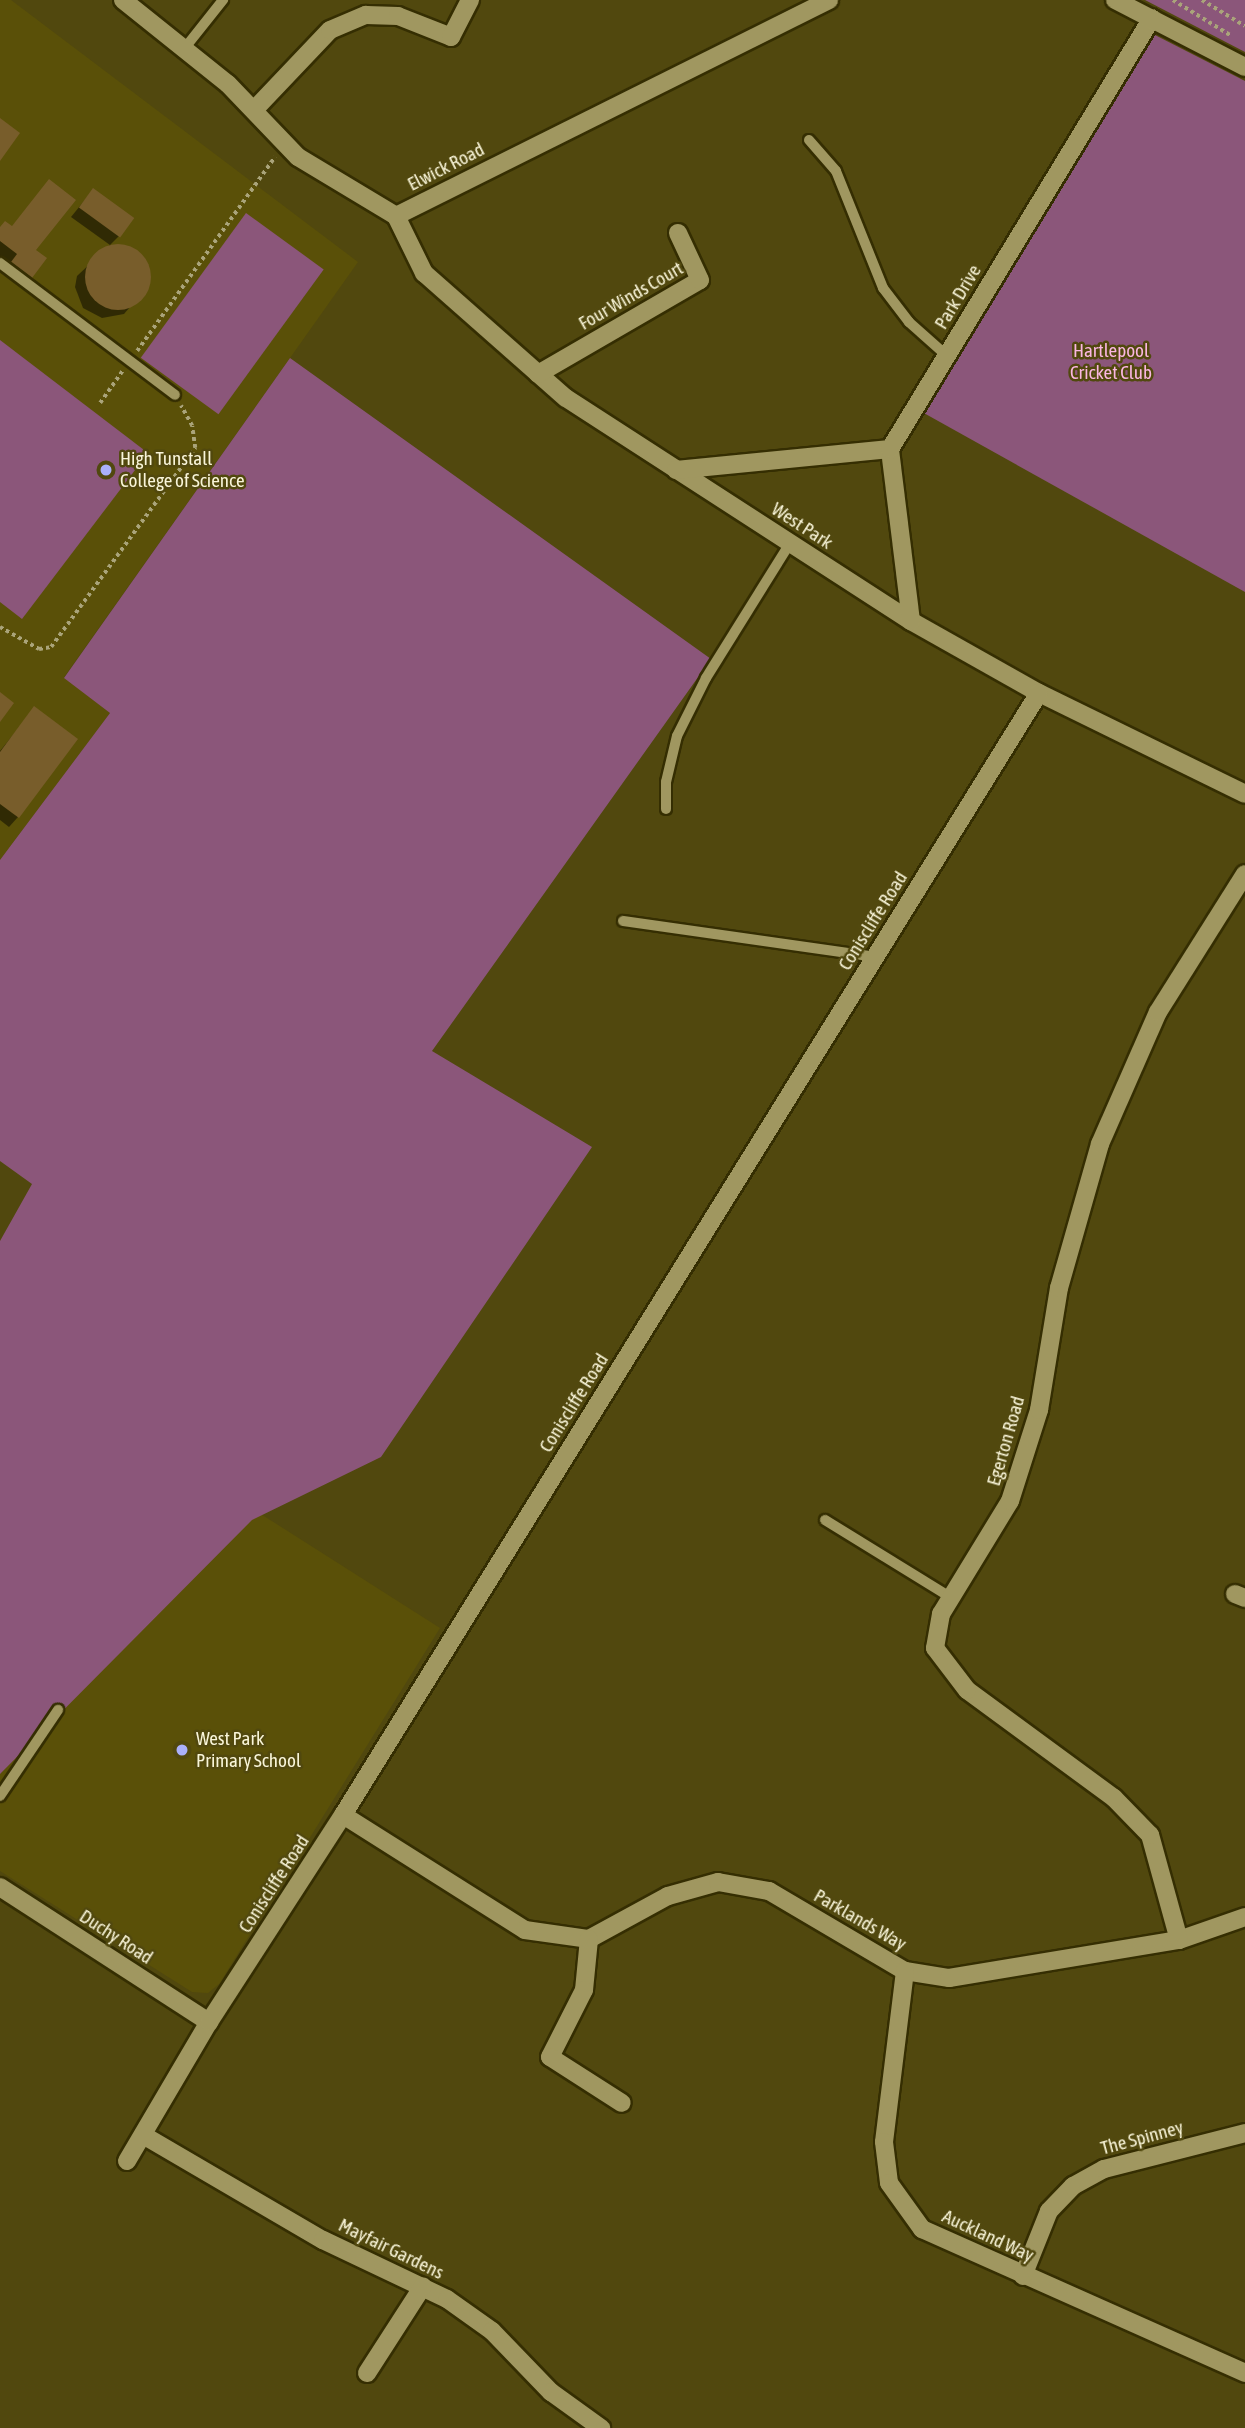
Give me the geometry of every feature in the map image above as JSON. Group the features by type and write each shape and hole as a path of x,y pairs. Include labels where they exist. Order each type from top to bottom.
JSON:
{"street":[{"name":"Elwick Road","path":"123,0 254,110 298,157 396,216 829,0"},
{"path":"254,110 330,30 366,15 398,16 451,37 470,0"},
{"path":"1115,0 1245,67"},
{"name":"Park Drive","path":"890,449 1152,18"},
{"name":"West Park","path":"396,216 424,273 566,398 911,621 1039,693 1245,794"},
{"name":"Four Winds Court","path":"538,374 700,280 678,233"},
{"path":"676,470 890,449 911,621"},
{"name":"Coniscliffe Road","path":"127,2161 209,2022 343,1815 1039,693"},
{"name":"Egerton Road","path":"1179,1941 1150,1835 1114,1798 967,1690 935,1648 942,1614 1010,1501 1039,1410 1059,1288 1100,1144 1158,1012 1245,874"},
{"path":"343,1815 525,1930 589,1940 584,1990 550,2057 622,2103"},
{"name":"Parklands Way","path":"589,1940 668,1896 719,1882 769,1891 905,1971 949,1978 1179,1941 1245,1917"},
{"name":"Duchy Road","path":"0,1887 209,2022"},
{"name":"Auckland Way","path":"905,1971 884,2142 889,2183 922,2229 1245,2373"},
{"name":"The Spinney","path":"1023,2276 1049,2211 1073,2186 1104,2169 1245,2133"},
{"name":"Mayfair Gardens","path":"143,2134 323,2239 423,2286 492,2331 551,2392 601,2428"},
{"path":"367,2374 423,2286"}],"lane":[{"path":"184,49 223,0"},
{"path":"809,140 836,170 883,288 909,322 947,356"},
{"path":"0,263 175,395"},
{"path":"666,808 666,782 677,736 706,678 790,543"},
{"path":"623,921 876,957"},
{"path":"825,1520 952,1598"},
{"path":"0,1796 58,1710"}],"path":[{"path":"1173,0 1230,35"},
{"path":"1202,0 1245,26"},
{"path":"100,403 276,156"},
{"path":"0,627 39,649 51,646 195,448 192,426 175,395"}],"shaded area":[{"name":"High Tunstall College of Science","path":"0,0 11,0 358,262 64,677 110,713 0,860"},
{"name":"West Park Primary School","path":"0,1348 440,1628 219,1984 208,1993 192,1992 0,1871"}],"green space":[{"path":"1145,0 1245,0 1245,52"},
{"name":"Hartlepool Cricket Club","path":"1153,34 1245,81 1245,592 922,412"},
{"path":"246,213 324,269 218,414 141,358"},
{"path":"0,340 148,453 22,619 0,602"},
{"path":"290,358 711,659 432,1051 592,1147 381,1457 252,1520 0,1774 0,1241 32,1184 0,1161 0,860 110,713 64,678"}],"building":[{"path":"0,118 20,133 0,161"},
{"path":"49,179 76,200 36,250 47,258 32,278 11,262 17,254 0,241 0,227 5,221 12,226"},
{"path":"93,188 134,218 120,237 79,207"},
{"path":"118,244 131,246 141,254 149,264 149,290 141,300 131,308 118,310 105,308 95,300 87,290 85,277 87,264 95,254 105,246"},
{"path":"0,692 14,703 0,722"},
{"path":"34,706 78,739 19,818 0,804 0,752"}],"place":[{"name":"High Tunstall College of Science","path":"106,470"},
{"name":"West Park Primary School","path":"182,1750"}]}
